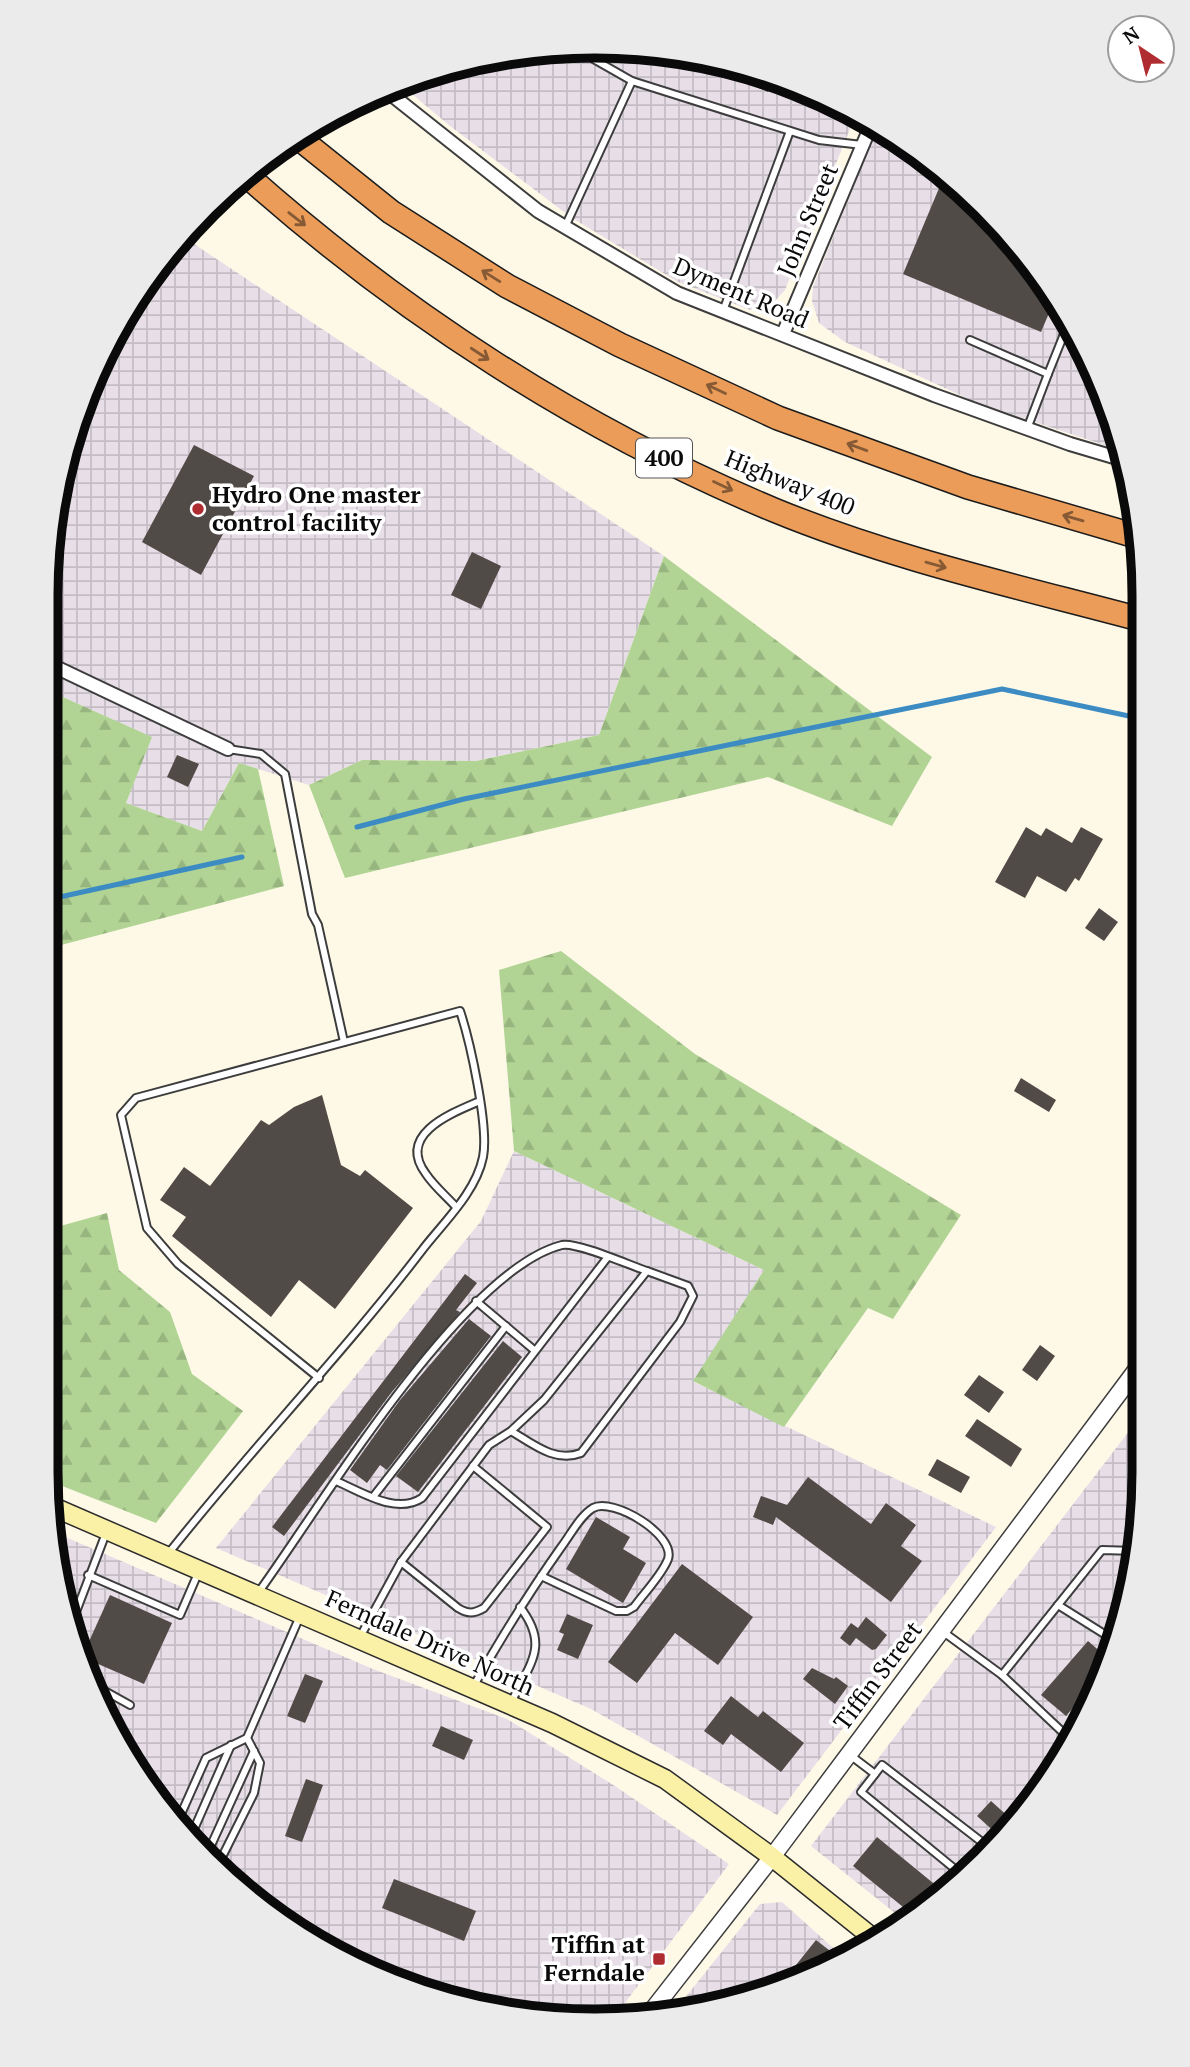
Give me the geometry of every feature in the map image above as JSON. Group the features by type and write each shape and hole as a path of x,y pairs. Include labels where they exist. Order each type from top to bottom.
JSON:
{"highway":[{"path":"305,143 391,212 507,286 620,345 778,418 968,487 1129,534"},
{"name":"Highway 400","path":"254,180 408,306 518,379 645,449 774,510 933,564 1132,617"}],"main road":[{"name":"Ferndale Drive North","path":"59,1510 472,1688 665,1779 772,1857 868,1934"}],"street":[{"name":"Dyment Road","path":"394,97 538,211 677,293 1027,429 1114,457"},
{"name":"John Street","path":"783,334 868,132"},
{"path":"58,668 228,748"},
{"name":"Tiffin Street","path":"656,2006 772,1857 1132,1376"}],"lane":[{"path":"592,58 632,81 819,140 862,145"},
{"path":"565,227 632,81"},
{"path":"723,311 790,131"},
{"path":"1027,429 1063,336 1066,337"},
{"path":"970,340 1048,374"},
{"path":"228,748 261,754 285,774 312,914 318,925 344,1042"},
{"path":"167,1555 225,1482 319,1378 473,1184 483,1156 480,1101 460,1011 136,1098 121,1115 147,1228 178,1264 319,1378"},
{"path":"456,1207 424,1173 418,1153 420,1140 436,1120 480,1101"},
{"path":"257,1594 420,1367 476,1301 509,1275 563,1245 579,1245 607,1258 688,1286 693,1296 680,1322 581,1453 567,1458 548,1453 511,1431"},
{"path":"336,1481 397,1505 412,1504 422,1498 607,1258"},
{"path":"359,1639 401,1562 489,1445 511,1431 544,1400 647,1271"},
{"path":"476,1301 534,1350"},
{"path":"373,1497 506,1326"},
{"path":"401,1562 458,1608 466,1613 474,1613 484,1608 547,1527 473,1466"},
{"path":"472,1688 520,1606 541,1576 583,1518 599,1506 607,1504 622,1510 659,1535 668,1548 668,1559 634,1607 627,1611 616,1611 541,1576"},
{"path":"76,1611 107,1531"},
{"path":"1002,1675 1102,1550 1127,1551"},
{"path":"88,1575 180,1615 200,1569"},
{"path":"1058,1605 1107,1636"},
{"path":"510,1705 537,1642 532,1622 520,1606"},
{"path":"181,1814 206,1758 247,1738 301,1614"},
{"path":"941,1630 1002,1675 1064,1734"},
{"path":"104,1691 130,1704"},
{"path":"222,1858 254,1793 260,1763 247,1738"},
{"path":"194,1829 232,1745"},
{"path":"210,1847 254,1751"},
{"path":"848,1754 875,1774"},
{"path":"956,1870 861,1792 882,1765 983,1843"}],"shaded area":[{"path":"595,58 665,62 734,76 801,99 852,124 785,290 775,301 750,310 678,282 572,218 450,126 409,91 490,68 525,62"},
{"path":"874,136 949,191 975,215 1021,268 1042,297 1077,357 1112,448 975,402 845,342 819,323 812,301 813,287"},
{"path":"190,242 664,556 599,735 476,761 362,760 309,785 239,763 202,831 126,803 151,737 58,695 59,560 68,490 86,422 99,389 113,357 148,297"},
{"path":"514,1151 764,1270 694,1382 996,1527 777,1815 591,1709 216,1548 481,1221"},
{"path":"1132,1427 1128,1542 1104,1645 1077,1710 1042,1770 1021,1799 975,1852 898,1915 811,1846"},
{"path":"61,1535 373,1669 507,1719 615,1786 729,1864 621,2008 560,2008 490,1999 422,1981 357,1954 297,1919 241,1876 191,1826 148,1770 113,1710 86,1645 68,1577"},
{"path":"782,1902 837,1952 768,1981 687,2001 684,1999 760,1904"}],"green space":[{"path":"664,556 932,757 892,826 768,777 345,878 309,785 362,760 476,761 599,735"},
{"path":"58,695 152,737 126,803 202,831 239,763 258,769 284,886 58,946"},
{"path":"561,951 695,1054 961,1215 893,1319 868,1308 784,1427 693,1381 764,1270 514,1151 499,970"},
{"path":"107,1213 119,1270 170,1312 192,1374 243,1411 156,1523 58,1484 58,1227"}],"building":[{"path":"725,74 770,87 768,92"},
{"path":"941,184 999,241 1050,310 1041,332 903,274"},
{"name":"Hydro One master control facility","path":"194,445 254,476 201,575 142,542"},
{"path":"472,552 501,566 481,609 451,595"},
{"path":"177,755 199,764 188,787 167,777"},
{"path":"1026,827 1041,836 1046,828 1072,843 1081,827 1103,839 1079,881 1075,878 1066,892 1037,876 1025,898 995,882"},
{"path":"1099,908 1118,922 1104,941 1085,928"},
{"path":"1021,1078 1056,1100 1049,1112 1014,1091"},
{"path":"322,1095 341,1165 360,1176 365,1170 413,1208 335,1309 299,1280 271,1317 172,1236 186,1217 160,1200 184,1167 210,1186 261,1120 269,1125 294,1107"},
{"path":"465,1274 477,1283 456,1310 460,1312 391,1393 284,1536 272,1527"},
{"path":"469,1319 491,1336 387,1470 380,1465 367,1483 350,1470 400,1400"},
{"path":"503,1341 522,1357 418,1492 396,1476"},
{"path":"1040,1345 1055,1356 1037,1381 1022,1370"},
{"path":"979,1375 1004,1392 989,1413 964,1395"},
{"path":"977,1419 1022,1449 1011,1467 965,1436"},
{"path":"937,1459 970,1477 961,1493 928,1475"},
{"path":"808,1477 871,1524 886,1503 916,1525 901,1546 922,1561 891,1602 776,1517 773,1525 753,1517 761,1496 787,1505"},
{"path":"596,1517 630,1537 623,1549 646,1563 623,1603 566,1569"},
{"path":"682,1564 753,1617 718,1665 675,1633 637,1683 608,1662"},
{"path":"110,1595 172,1623 144,1684 93,1662 87,1647"},
{"path":"567,1614 593,1625 578,1659 557,1650 564,1634 559,1632"},
{"path":"866,1617 887,1635 876,1649 872,1650 856,1638 850,1646 840,1638 851,1623 858,1628"},
{"path":"1088,1641 1101,1652 1083,1695 1066,1716 1041,1695"},
{"path":"812,1668 834,1679 836,1677 848,1686 835,1704 803,1679"},
{"path":"305,1674 323,1681 305,1723 287,1716"},
{"path":"731,1696 758,1717 763,1711 804,1743 781,1772 731,1734 723,1745 704,1731"},
{"path":"441,1726 473,1740 464,1760 432,1746"},
{"path":"306,1779 323,1785 302,1842 285,1836"},
{"path":"991,1801 1007,1816 994,1831 977,1816"},
{"path":"877,1837 937,1886 906,1910 853,1866"},
{"path":"394,1879 476,1911 464,1941 382,1908"},
{"path":"816,1940 834,1954 801,1968 790,1972"}],"waterway":[{"path":"357,827 464,799 1002,689 1132,717"},
{"path":"58,897 242,857"}],"place":[{"name":"Hydro One master control facility","path":"198,509"},
{"name":"Tiffin at Ferndale","path":"659,1959"}]}
